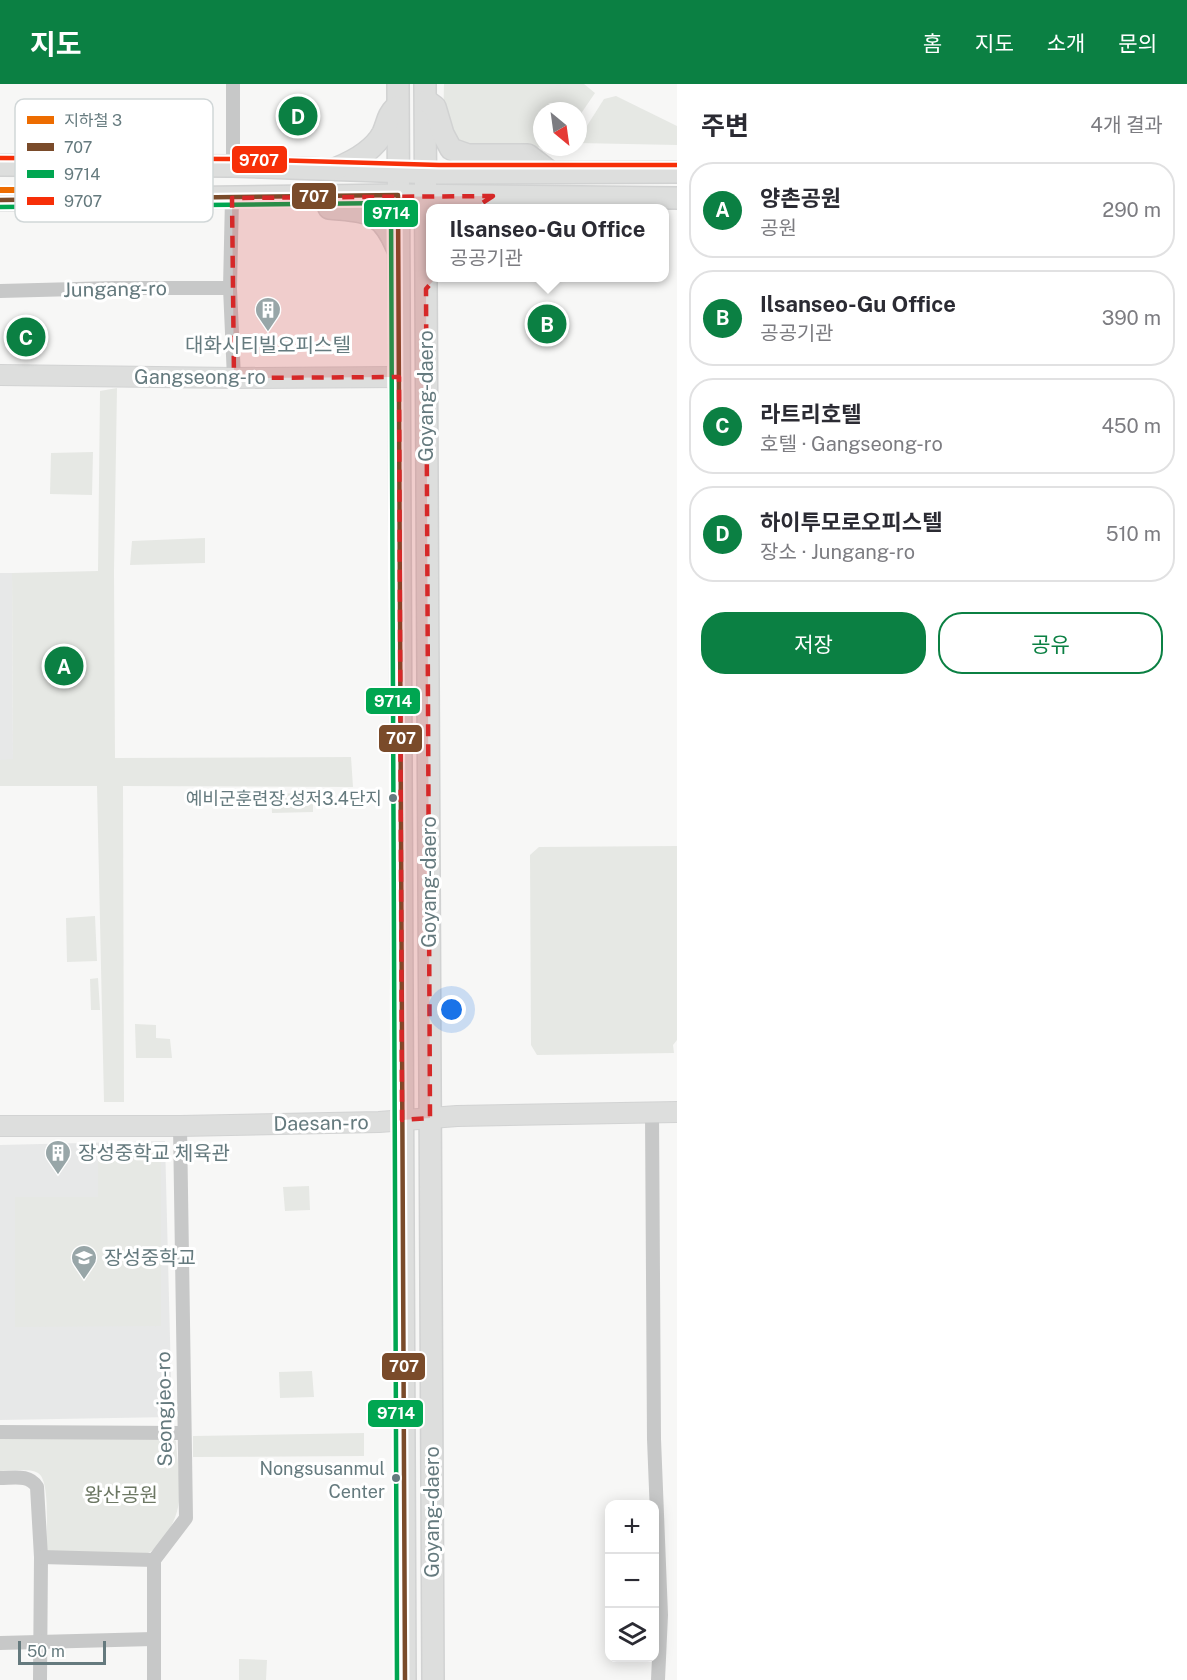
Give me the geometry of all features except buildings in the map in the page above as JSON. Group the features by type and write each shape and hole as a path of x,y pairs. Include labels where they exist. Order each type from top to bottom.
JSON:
{"main road":[{"path":"425,92 435,107 443,134 451,149 468,155 528,155 550,172"},
{"name":"Goyang-daero","path":"425,92 426,204"},
{"path":"334,169 363,155 380,138 398,94"},
{"name":"Goyang-daero","path":"398,94 405,1680"},
{"path":"0,165 15,165"},
{"path":"213,166 426,172 677,172"},
{"path":"213,198 398,195 677,198"},
{"path":"476,204 493,195"},
{"path":"302,197 314,207 372,214 386,227 399,252"},
{"path":"0,200 15,200"},
{"name":"Goyang-daero","path":"431,283 430,1118 433,1680"}],"street":[{"path":"233,84 233,166"},
{"path":"232,198 230,288 234,378"},
{"name":"Jungang-ro","path":"0,291 230,288"},
{"name":"Gangseong-ro","path":"0,375 234,378 399,377"},
{"name":"Daesan-ro","path":"0,1126 180,1126 677,1112"},
{"path":"652,1113 654,1439 661,1615 658,1680"},
{"name":"Seongjeo-ro","path":"154,1560 186,1518 180,1126"},
{"path":"0,1432 183,1433"},
{"path":"0,1478 28,1478 36,1484 41,1557 40,1680"},
{"path":"41,1557 154,1560 154,1680"},
{"path":"0,1643 153,1639"}],"highlighted area":[{"path":"493,196 444,228 439,274 426,289 430,1118 402,1120 399,377 234,378 232,198"}],"shaded area":[{"path":"0,573 12,573 13,760 0,760"},
{"name":"장성중학교","path":"165,1141 172,1417 0,1420 0,1145"}],"green space":[{"path":"444,84 584,84 595,93 587,105 587,102 533,102 533,148 465,151 443,126"},
{"path":"616,96 677,126 677,145 587,143 587,126 604,99"},
{"path":"117,388 114,571 115,758 351,757 353,787 123,786 124,1102 104,1102 97,786 0,786 0,760 13,759 12,573 98,571 100,391"},
{"path":"93,452 92,495 50,494 51,453"},
{"path":"205,538 205,563 130,565 132,541"},
{"path":"271,793 313,794 313,812 272,813"},
{"path":"677,846 677,1040 673,1045 674,1053 537,1055 531,1045 530,855 539,847"},
{"path":"95,916 97,961 67,962 66,918"},
{"path":"98,978 100,1010 91,1010 90,979"},
{"path":"135,1024 156,1025 156,1038 170,1039 172,1058 136,1058"},
{"path":"161,1152 161,1326 15,1327 15,1197 98,1197 98,1153"},
{"path":"309,1186 310,1210 285,1211 283,1187"},
{"path":"312,1371 314,1397 280,1398 279,1372"},
{"path":"364,1433 364,1456 193,1457 193,1436"},
{"name":"왕산공원","path":"168,1435 176,1441 179,1502 176,1514 164,1537 148,1553 46,1552 46,1497 42,1478 38,1473 30,1471 0,1471 0,1438"},
{"path":"239,1659 267,1660 266,1680 239,1680"}],"metro line":[{"name":"3","path":"0,190 15,190"}],"transit line":[{"name":"9707","path":"0,158 15,158"},
{"name":"9707","path":"213,159 439,165 677,165"},
{"name":"707","path":"213,197 398,195 405,1680"},
{"name":"707","path":"0,200 15,200"},
{"name":"9714","path":"213,205 391,203 397,1680"},
{"name":"9714","path":"0,207 15,207"}],"place":[{"name":"하이투모로오피스텔","path":"298,116"},
{"name":"Ilsanseo-Gu Office","path":"547,324"},
{"name":"대화시티빌오피스텔","path":"268,333"},
{"name":"라트리호텔","path":"26,337"},
{"name":"양촌공원","path":"64,666"},
{"name":"예비군훈련장.성저3.4단지","path":"393,798"},
{"name":"장성중학교 체육관","path":"58,1176"},
{"name":"장성중학교","path":"84,1281"},
{"name":"Nongsusanmul Center","path":"396,1478"}]}
